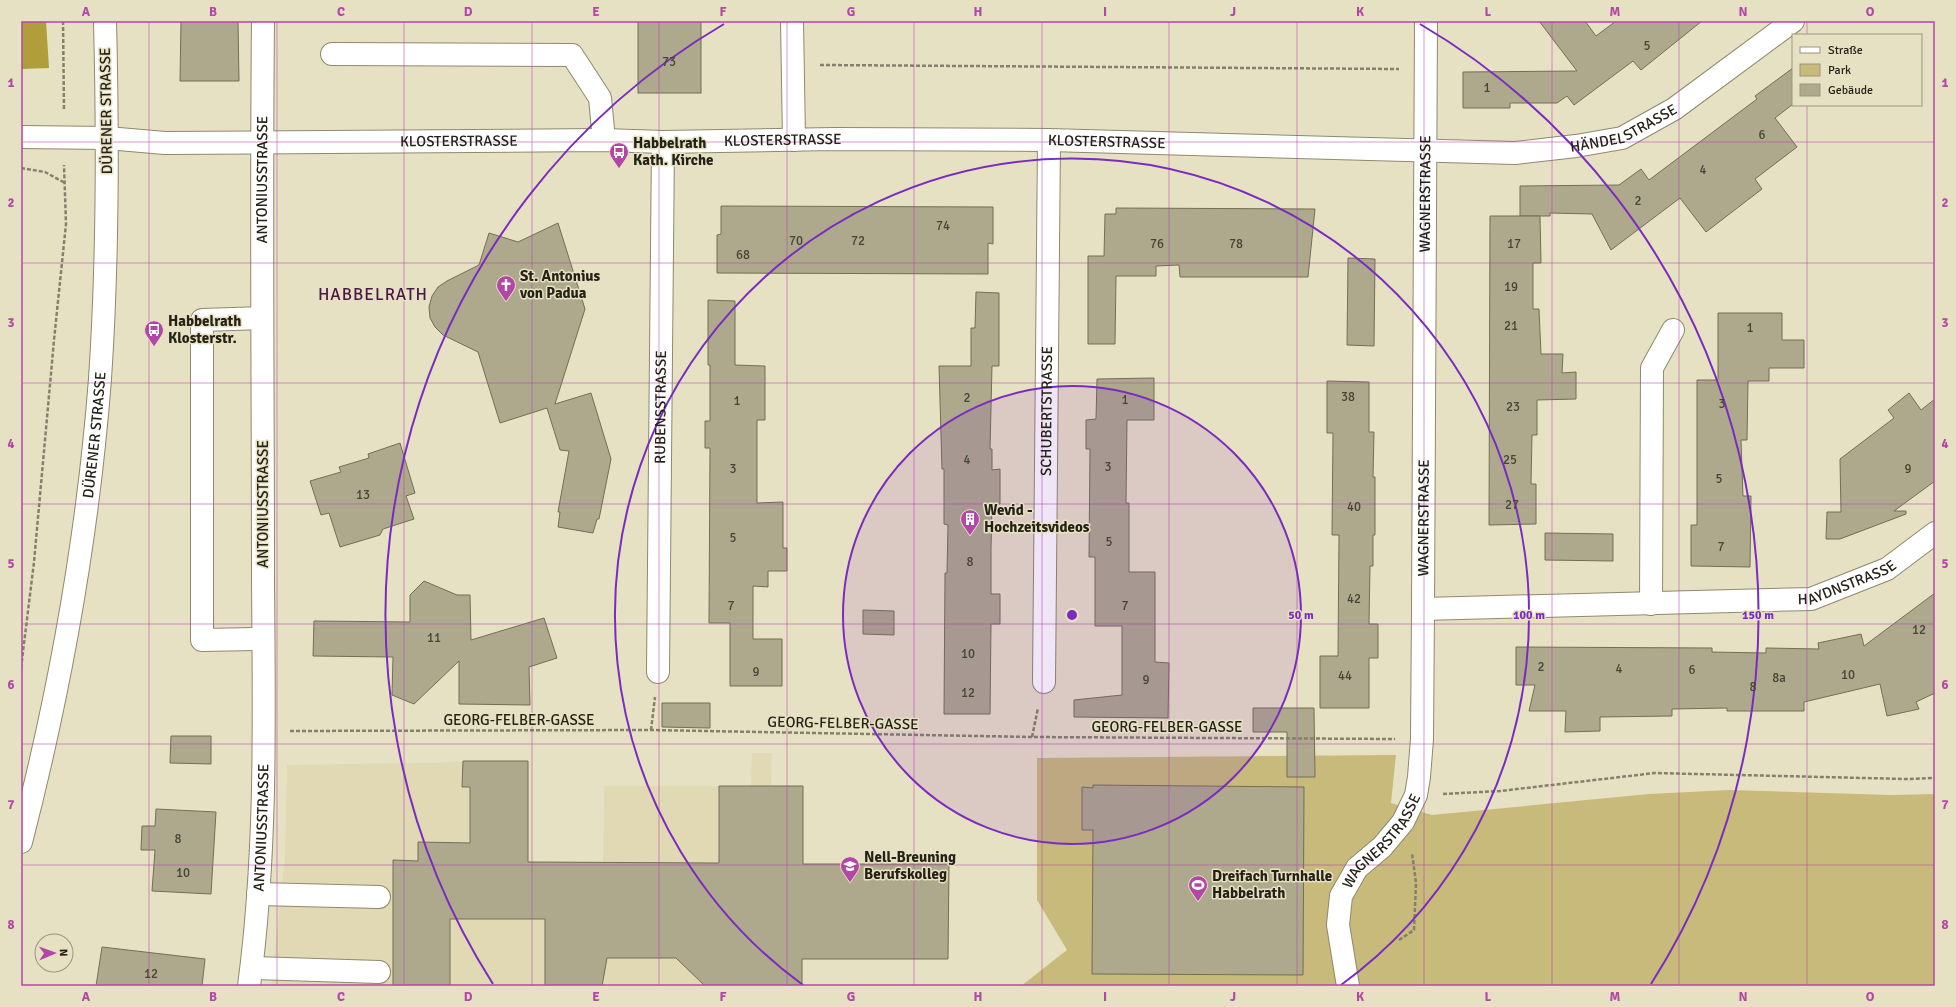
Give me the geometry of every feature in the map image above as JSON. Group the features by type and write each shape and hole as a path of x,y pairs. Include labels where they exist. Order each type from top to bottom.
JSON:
{"street":[{"name":"DÜRENER STRASSE","path":"21,842 37,779 66,644 86,506 100,379 107,219 105,21"},
{"name":"ANTONIUSSTRASSE","path":"250,977 262,856 264,731 261,142 263,21"},
{"path":"792,21 794,140"},
{"name":"WAGNERSTRASSE","path":"1348,986 1338,925 1341,896 1357,868 1382,847 1403,822 1416,795 1422,739 1426,21"},
{"name":"HÄNDELSTRASSE","path":"1425,151 1515,153 1576,146 1622,138 1674,108 1793,21"},
{"path":"332,54 572,55 600,98 604,140"},
{"name":"KLOSTERSTRASSE","path":"21,137 107,138 165,143 604,140 663,142 794,140 1049,140 1425,151"},
{"name":"SCHUBERTSTRASSE","path":"1044,682 1049,140"},
{"name":"RUBENSSTRASSE","path":"658,672 663,142"},
{"path":"262,318 202,320 202,640 263,639"},
{"path":"1651,604 1652,368 1673,330"},
{"name":"HAYDNSTRASSE","path":"1423,609 1811,599 1887,569 1935,533"},
{"path":"258,894 379,897"},
{"path":"250,977 379,972"}],"path":[{"path":"21,668 34,562 66,224 63,21"},
{"path":"793,65 1425,69"},
{"path":"21,168 45,172 65,183"},
{"path":"651,730 658,672"},
{"name":"GEORG-FELBER-GASSE","path":"264,731 651,730 1040,737 1422,739"},
{"path":"1416,795 1500,791 1655,773 1907,779 1935,778"},
{"path":"1399,940 1414,930 1416,883 1412,849 1403,822"}],"shaded area":[{"path":"21,21 46,21 49,68 21,69"},
{"path":"752,753 772,753 771,786 803,786 803,864 949,864 948,959 802,959 802,986 271,986 285,857 287,765 528,761 528,900 561,901 562,862 603,862 604,786 751,786"}],"green space":[{"path":"1396,755 1391,803 1432,815 1649,794 1729,790 1891,795 1935,794 1935,986 1021,986 1067,950 1037,900 1037,758"}],"building":[{"path":"181,21 238,21 239,81 180,81"},
{"path":"638,21 701,21 701,93 638,93"},
{"path":"1539,21 1585,21 1596,36 1616,21 1702,21 1641,70 1633,61 1574,105 1567,96 1557,103 1510,103 1510,108 1463,108 1463,72 1577,71"},
{"path":"1792,69 1792,105 1775,118 1797,147 1755,179 1762,189 1706,232 1680,198 1611,250 1592,214 1550,213 1550,216 1520,216 1520,186 1619,185 1641,169 1649,180 1757,99 1755,96"},
{"path":"721,206 993,207 993,244 988,243 988,274 717,273 717,235 721,234"},
{"path":"1116,208 1315,209 1308,277 1180,277 1179,265 1156,266 1156,276 1116,276 1115,344 1088,344 1088,256 1104,256 1105,214 1116,214"},
{"path":"1490,216 1540,216 1541,263 1533,263 1533,309 1539,309 1541,354 1563,354 1562,373 1576,372 1576,399 1537,400 1537,435 1532,435 1531,484 1536,484 1536,524 1489,525"},
{"name":"St. Antonius von Padua","path":"558,223 585,309 555,404 591,393 611,459 599,519 597,519 593,533 558,527 560,512 558,512 569,451 560,450 547,408 500,423 478,352 443,335 435,327 430,318 429,307 432,296 438,287 479,265 489,233 518,242"},
{"path":"1348,258 1375,259 1374,346 1347,345"},
{"path":"976,292 999,293 999,366 992,366 990,449 992,449 992,470 1000,469 1000,504 992,504 991,594 1000,594 1000,624 991,624 990,714 944,714 945,573 947,573 948,525 944,524 944,469 942,469 939,366 971,366 971,328 975,328"},
{"path":"708,300 735,301 735,365 765,366 765,420 757,420 757,503 783,502 783,548 787,548 787,571 768,571 768,587 753,586 753,639 782,639 782,686 730,686 730,623 709,623 710,448 705,448 705,421 710,421"},
{"path":"1718,313 1782,313 1782,340 1804,340 1804,368 1769,368 1769,381 1748,381 1747,440 1741,440 1743,496 1751,496 1750,567 1691,566 1691,525 1697,525 1697,380 1718,380"},
{"path":"1154,378 1154,420 1127,420 1126,503 1129,503 1129,572 1155,572 1155,662 1169,663 1168,718 1074,717 1074,700 1122,695 1122,626 1095,626 1095,557 1089,557 1090,449 1086,449 1086,420 1096,419 1097,379"},
{"path":"1327,381 1369,382 1369,432 1374,432 1373,477 1375,477 1375,535 1373,535 1373,566 1370,566 1369,624 1378,624 1378,658 1369,658 1369,708 1320,708 1320,656 1338,656 1339,535 1332,535 1333,433 1327,433"},
{"path":"1909,393 1921,410 1935,399 1935,481 1894,511 1906,511 1906,514 1840,539 1826,539 1827,512 1841,512 1840,459 1894,418 1888,410"},
{"path":"400,443 415,493 406,496 414,519 383,529 380,535 340,547 329,513 321,515 310,481 341,472 339,467 369,458 368,454"},
{"path":"1545,533 1613,534 1613,561 1545,560"},
{"path":"424,581 457,595 470,595 471,640 544,618 557,658 529,667 530,705 459,704 459,661 414,704 392,695 393,657 313,656 314,621 410,622 410,595"},
{"path":"1935,593 1935,693 1916,702 1919,709 1887,716 1880,684 1804,702 1804,711 1727,711 1727,708 1672,709 1672,716 1600,717 1600,731 1565,732 1566,711 1529,711 1535,685 1516,685 1516,647 1712,648 1712,652 1766,653 1766,648 1819,649 1818,643 1861,634 1864,646"},
{"path":"863,610 894,611 894,635 863,634"},
{"path":"662,703 710,703 710,728 662,727"},
{"path":"1253,708 1314,708 1315,777 1287,777 1287,732 1253,732"},
{"path":"171,736 211,736 211,764 170,763"},
{"name":"Nell-Breuning Berufskolleg","path":"463,761 528,761 528,862 719,863 719,786 803,786 803,864 949,864 948,959 802,959 802,986 705,986 676,958 607,958 602,986 545,986 545,919 450,919 450,986 393,986 393,860 418,861 418,842 470,843 470,787 462,787"},
{"name":"Dreifach Turnhalle Habbelrath","path":"1093,785 1304,787 1303,975 1092,974 1093,830 1082,830 1082,787 1093,788"},
{"path":"156,809 216,812 211,894 152,891 155,850 141,850 142,826 155,826"},
{"path":"102,947 205,959 202,986 96,986"}],"place":[{"name":"Habbelrath Kath. Kirche","path":"619,169"},
{"name":"St. Antonius von Padua","path":"506,302"},
{"name":"Habbelrath Klosterstr.","path":"154,347"},
{"name":"Wevid - Hochzeitsvideos","path":"970,536"},
{"name":"Nell-Breuning Berufskolleg","path":"850,883"},
{"name":"Dreifach Turnhalle Habbelrath","path":"1198,902"}],"district":[{"name":"HABBELRATH","path":"373,294"}]}
